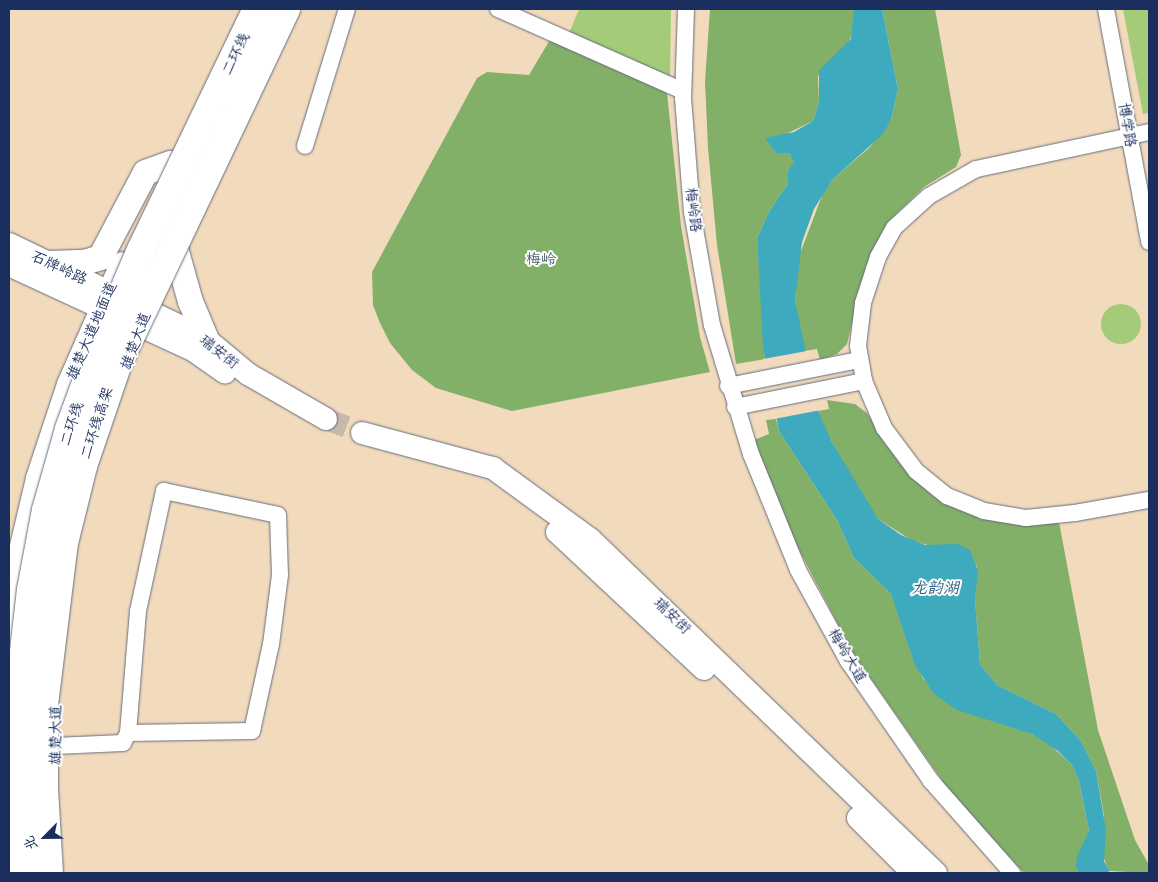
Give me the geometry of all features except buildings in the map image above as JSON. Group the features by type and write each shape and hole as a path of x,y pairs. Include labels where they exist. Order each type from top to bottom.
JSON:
{"highway":[{"name":"二环线","path":"24,873 19,772 20,686 31,590 46,510 69,429 97,353 141,250 257,9"},
{"name":"二环线高架","path":"49,873 44,790 44,705 64,543 83,466 106,394 285,9"},
{"path":"63,873 55,719 66,590 74,538 104,434 139,339 146,309"}],"main road":[{"name":"雄楚大道地面道","path":"9,704 11,594 18,534 69,384 104,300 243,9"},
{"name":"雄楚大道","path":"63,873 55,746 60,650 66,594 81,520 101,442 146,309 176,251 224,135 285,9"},
{"path":"49,263 84,262 100,257 145,172 170,163"},
{"name":"石牌岭路","path":"9,244 49,263 104,300"},
{"path":"176,251 190,301 206,339"},
{"name":"石牌岭路","path":"9,266 104,300 146,309"},
{"name":"瑞安街","path":"146,309 206,339 248,374 326,424 255,392 193,350 146,309"},
{"name":"瑞安街","path":"913,873 583,554 503,487 476,471 361,437 493,468 590,539 936,873"},
{"path":"9,754 18,873"}],"street":[{"path":"305,146 347,9"},
{"path":"498,9 683,91"},
{"name":"梅岭路","path":"686,9 683,91 694,224 712,325 735,407"},
{"name":"博学路","path":"1106,9 1149,242"},
{"path":"1149,132 976,169 953,180 916,206 894,228 873,270 859,332 859,360 864,381 873,407 897,448 926,481 964,504 1026,518 1075,514 1149,500"},
{"path":"728,386 859,360"},
{"path":"735,407 864,381"},
{"name":"梅岭大道","path":"735,407 798,570 848,661 931,781 1012,873"},
{"path":"55,746 123,743 128,733 138,611 164,491 278,515 280,575 271,644 252,731 128,733"}],"green space":[{"path":"579,9 671,9 670,80 568,36"},
{"path":"710,9 854,9 856,17 854,30 847,46 818,76 819,102 813,121 786,134 773,149 776,153 789,153 794,161 788,184 770,210 757,238 765,359 736,364 717,245 708,148 705,82"},
{"path":"882,9 935,9 961,155 956,167 924,187 888,222 866,266 847,344 837,354 820,360 817,349 804,351 801,338 795,300 798,259 823,193 832,180 870,147 891,120 898,89"},
{"path":"1123,9 1149,9 1149,113 1143,114"},
{"name":"梅岭","path":"551,38 667,93 681,226 700,337 710,372 512,411 436,388 412,370 390,343 380,323 373,305 372,272 477,78 487,72 529,75"},
{"path":"1125,304 1132,307 1138,313 1141,324 1140,332 1132,341 1125,344 1117,344 1110,341 1102,332 1101,320 1104,313 1113,305"},
{"path":"827,400 855,404 867,413 903,467 933,496 945,502 1059,522 1098,730 1135,840 1149,865 1149,873 1108,871 1103,855 1104,815 1096,771 1081,741 1056,714 997,685 980,664 975,599 977,566 951,545 935,547 913,541 878,519 869,508 826,431 818,411 829,409"},
{"path":"776,419 779,431 837,520 854,558 891,594 901,617 911,653 924,680 1046,741 1072,765 1079,781 1089,831 1080,873 1024,873 951,793 853,653 796,544 754,440 769,434 766,420"}],"water":[{"name":"龙韵湖","path":"854,9 882,9 898,89 891,120 882,135 832,180 814,209 802,242 795,300 818,411 832,442 878,519 901,535 925,545 958,544 970,550 978,571 975,599 980,664 997,685 1056,714 1081,741 1096,771 1106,830 1104,861 1110,873 1080,873 1076,867 1077,856 1089,831 1079,781 1072,765 1058,751 1032,734 957,710 934,694 915,665 891,594 854,558 837,520 779,431 763,347 757,238 770,210 788,184 788,171 794,162 789,153 776,153 765,138 794,132 813,121 819,102 819,70 851,39"}],"pier":[{"path":"807,351 821,410 774,419 763,359"}],"tunnel":[{"path":"326,419 362,433"}]}
